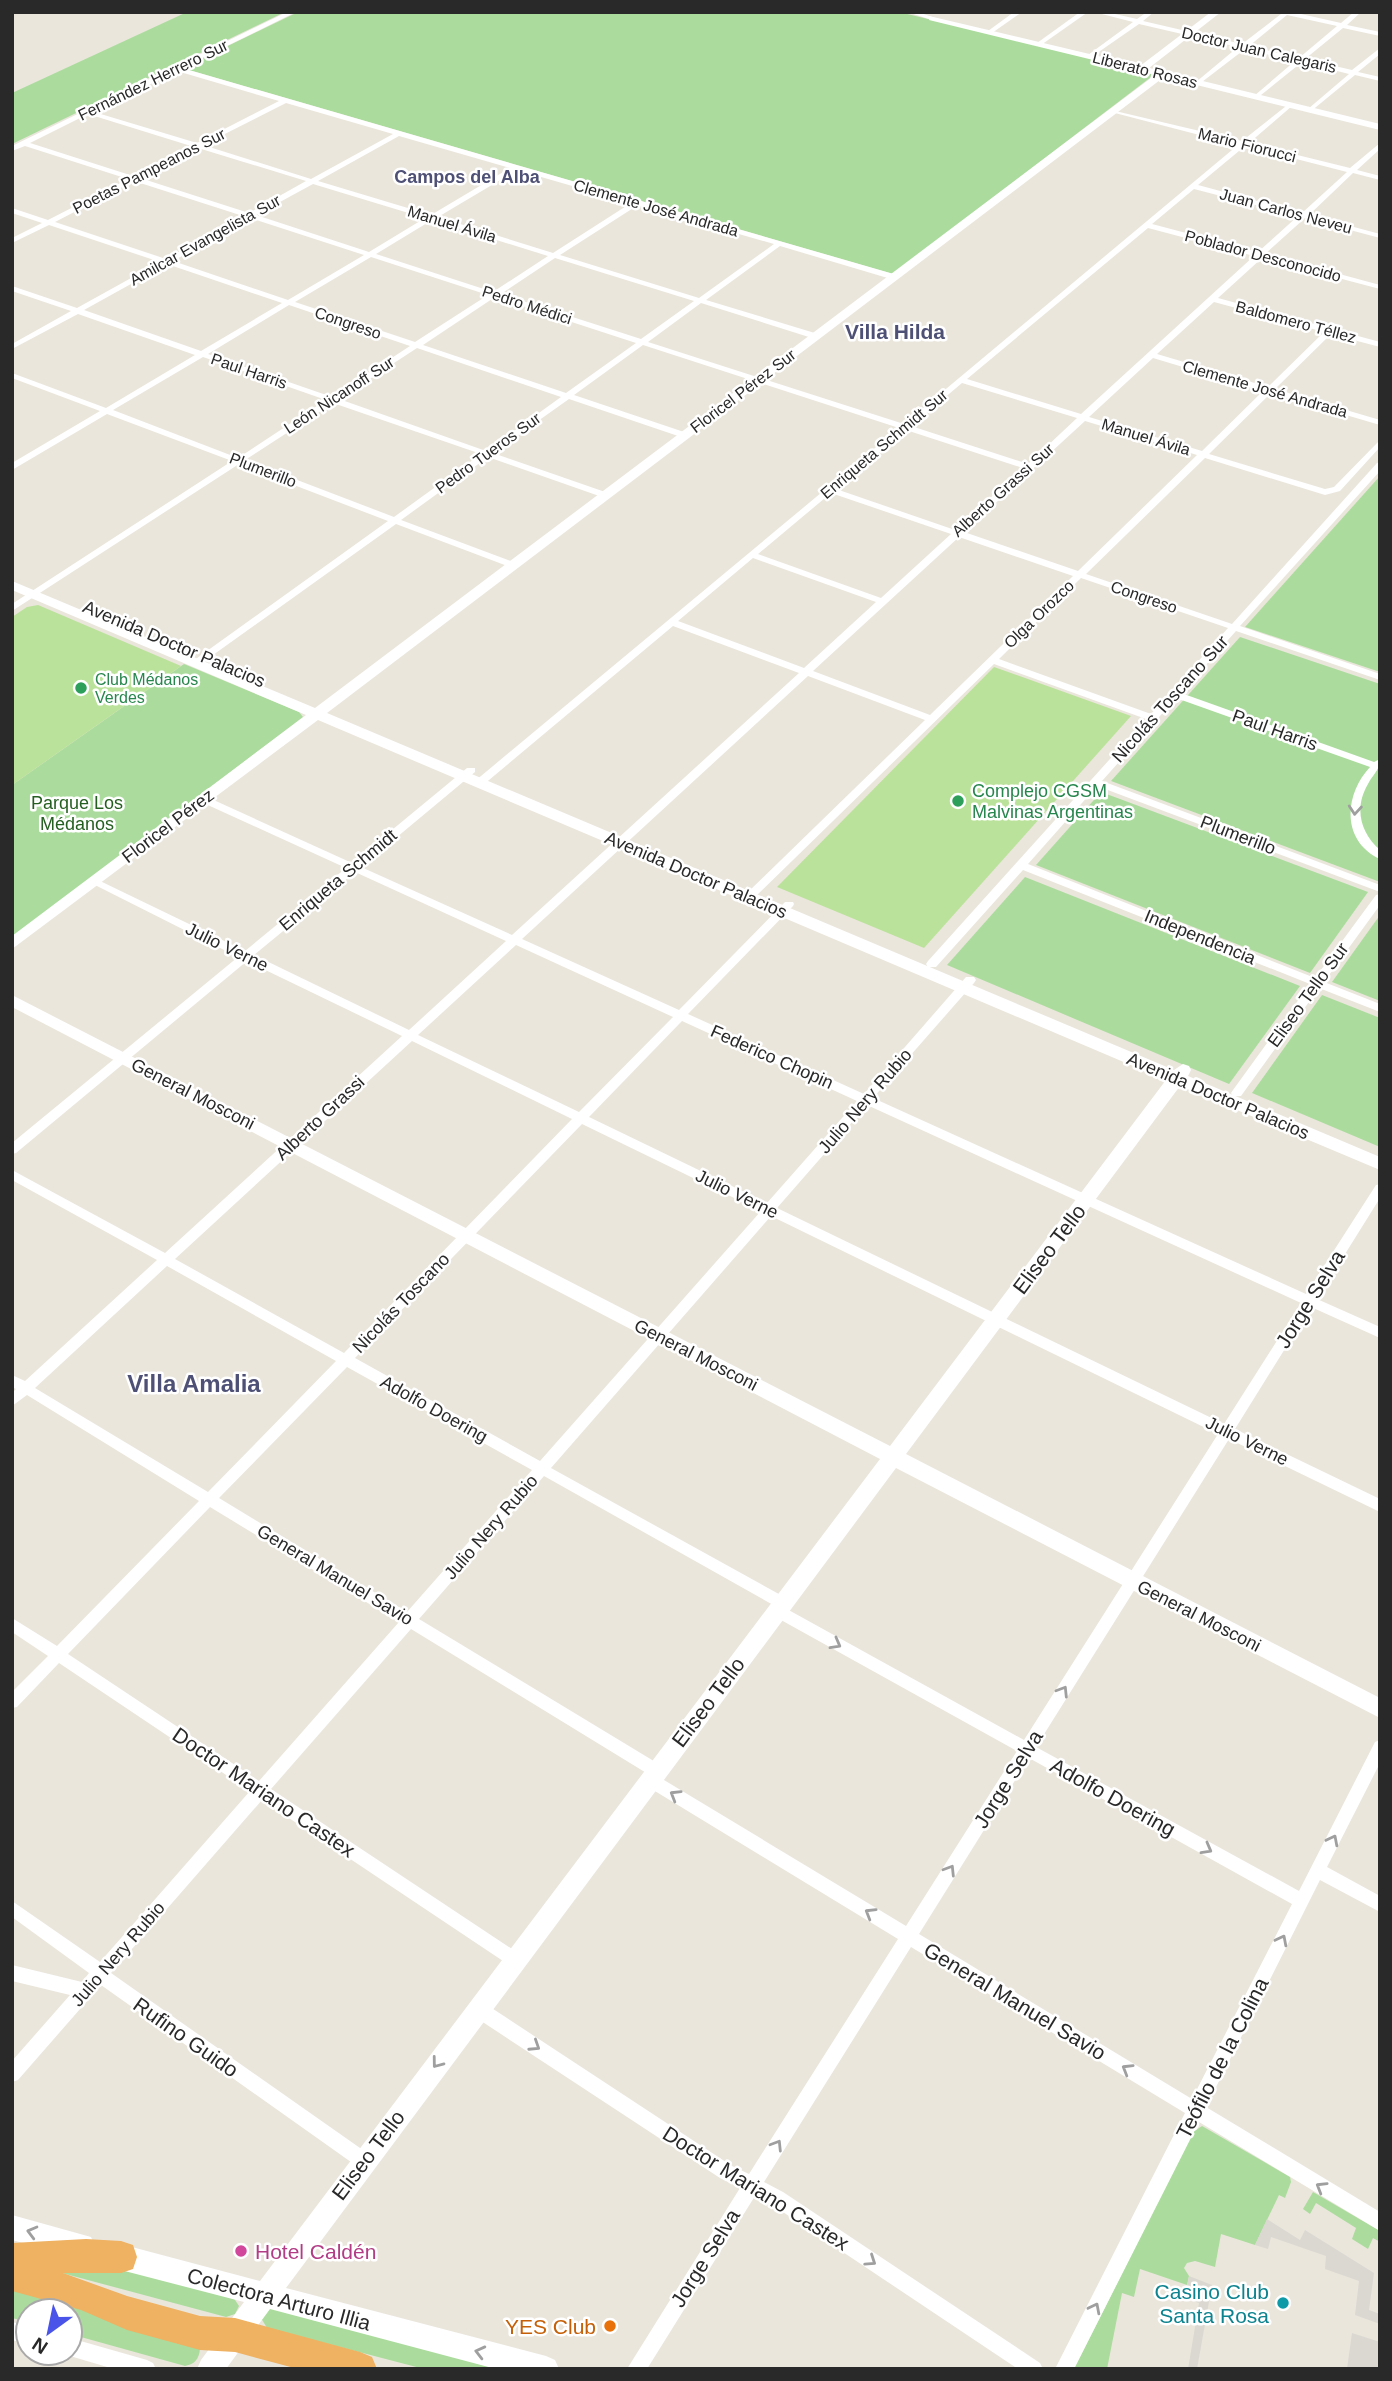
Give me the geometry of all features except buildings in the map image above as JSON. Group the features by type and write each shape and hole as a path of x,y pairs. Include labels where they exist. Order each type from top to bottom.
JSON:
{"highway":[{"path":"12,2259 86,2255 121,2257"},
{"path":"12,2275 81,2294 121,2311 200,2333 235,2334 360,2369"}],"street":[{"name":"Fernández Herrero Sur","path":"12,149 293,12"},
{"name":"Liberato Rosas","path":"909,12 936,15 989,32 1374,126"},
{"path":"989,32 1018,12"},
{"path":"1040,44 1085,12"},
{"name":"Doctor Juan Calegaris","path":"1097,12 1380,79"},
{"path":"1090,56 1151,12"},
{"path":"1142,69 1217,12"},
{"path":"1256,97 1358,12"},
{"path":"1198,83 1285,13 1380,34"},
{"path":"1310,110 1380,50"},
{"name":"Clemente José Andrada","path":"177,69 894,277"},
{"name":"Floricel Pérez Sur","path":"320,711 1162,74"},
{"name":"Poetas Pampeanos Sur","path":"12,242 286,100"},
{"name":"Enriqueta Schmidt Sur","path":"475,776 672,622 1290,105"},
{"name":"Mario Fiorucci","path":"1113,111 1380,178"},
{"name":"Manuel Ávila","path":"88,112 815,336"},
{"path":"1374,126 1380,114"},
{"name":"Amilcar Evangelista Sur","path":"12,347 399,133"},
{"name":"Pedro Médici","path":"24,143 1029,467"},
{"name":"Alberto Grassi Sur","path":"623,839 1380,145"},
{"path":"12,467 517,167"},
{"name":"Juan Carlos Neveu","path":"1193,186 1380,236"},
{"name":"León Nicanoff Sur","path":"12,608 637,202"},
{"name":"Congreso","path":"12,210 684,435"},
{"name":"Poblador Desconocido","path":"1146,225 1379,286"},
{"name":"Pedro Tueros Sur","path":"200,660 779,244"},
{"name":"Paul Harris","path":"12,288 605,495"},
{"name":"Baldomero Téllez","path":"1212,299 1380,345"},
{"name":"Olga Orozco","path":"752,893 1330,331"},
{"name":"Clemente José Andrada","path":"1150,355 1380,423"},
{"name":"Plumerillo","path":"12,375 513,565"},
{"name":"Manuel Ávila","path":"961,380 1319,491 1331,492 1337,489 1380,442"},
{"name":"Nicolás Toscano Sur","path":"932,964 1380,465"},
{"name":"Congreso","path":"830,490 1380,677"},
{"path":"752,555 882,601"},
{"name":"Avenida Doctor Palacios","path":"12,576 37,591 1180,1074 1380,1164"},
{"name":"Avenida Doctor Palacios","path":"12,585 37,591"},
{"path":"672,622 931,719"},
{"path":"992,660 1153,718"},
{"name":"Paul Harris","path":"1174,694 1378,764"},
{"name":"Floricel Pérez","path":"12,944 320,711"},
{"path":"1378,764 1360,790 1353,814 1357,832 1380,856"},
{"name":"Enriqueta Schmidt","path":"12,1150 353,867 475,776"},
{"name":"Plumerillo","path":"1095,782 1380,889"},
{"name":"Federico Chopin","path":"203,799 1380,1333"},
{"name":"Alberto Grassi","path":"12,1401 623,839"},
{"name":"Independencia","path":"1021,865 1380,1008"},
{"name":"Julio Verne","path":"94,882 1380,1506"},
{"name":"Eliseo Tello Sur","path":"1237,1093 1380,897"},
{"name":"Avenida Doctor Palacios","path":"786,908 932,964 967,984"},
{"name":"Nicolás Toscano","path":"12,1702 786,908"},
{"name":"Julio Nery Rubio","path":"12,2074 967,984"},
{"name":"General Mosconi","path":"12,1000 1380,1709"},
{"name":"Avenida Doctor Palacios","path":"1180,1074 1237,1093 1380,1153"},
{"name":"Eliseo Tello","path":"210,2369 1180,1074"},
{"name":"Adolfo Doering","path":"12,1174 542,1469 1026,1749 1302,1901"},
{"name":"Jorge Selva","path":"636,2369 1380,1188"},
{"name":"General Manuel Savio","path":"12,1380 409,1621 908,1936 1380,2222"},
{"name":"Doctor Mariano Castex","path":"12,1624 515,1960"},
{"name":"Teófilo de la Colina","path":"1063,2369 1380,1747"},
{"path":"1317,1870 1380,1905"},
{"name":"Rufino Guido","path":"12,1908 113,1985 364,2161"},
{"path":"12,1973 85,1991"},
{"name":"Doctor Mariano Castex","path":"478,2009 726,2172 777,2198 1034,2369"},
{"name":"Colectora Arturo Illia","path":"12,2227 263,2296 546,2369"},
{"path":"84,2351 147,2369"}],"green space":[{"path":"187,12 285,12 12,144 12,93"},
{"path":"298,12 899,12 1155,74 893,274 182,68"},
{"path":"1380,476 1380,672 1245,627"},
{"name":"Club Médanos Verdes","path":"38,605 181,666 12,785 12,617 27,607"},
{"path":"1240,637 1380,684 1380,882 1111,781"},
{"name":"Parque Los Médanos","path":"184,664 299,712 303,717 12,938 12,785"},
{"name":"Complejo CGSM Malvinas Argentinas","path":"994,667 1131,716 924,948 777,887"},
{"path":"1101,792 1368,892 1310,973 1036,865"},
{"path":"1025,877 1300,986 1229,1084 947,965"},
{"path":"1380,915 1380,1001 1332,982"},
{"path":"1322,995 1380,1018 1380,1147 1252,1093"},
{"path":"1202,2126 1290,2177 1291,2182 1285,2198 1279,2195 1255,2245 1221,2234 1215,2267 1195,2261 1187,2263 1184,2268 1189,2276 1187,2285 1140,2269 1134,2297 1122,2293 1107,2369 1074,2369 1193,2132"},
{"path":"1313,2192 1380,2231 1380,2242 1373,2238 1368,2249 1352,2239 1356,2228 1316,2203 1310,2214 1303,2209"},
{"path":"97,2263 233,2297 239,2306 235,2314 226,2317 28,2264"},
{"path":"12,2290 38,2297 14,2297 12,2318"},
{"path":"270,2308 503,2369 424,2369 267,2328 261,2318"},
{"path":"84,2310 144,2326 200,2349 196,2360 185,2366 84,2338"}],"shaded area":[{"path":"1267,2219 1300,2240 1305,2230 1374,2273 1369,2310 1380,2314 1380,2324 1355,2315 1359,2281 1325,2269 1326,2256 1271,2237 1268,2249 1255,2245"},
{"path":"1189,2276 1212,2285 1197,2369 1188,2369 1199,2303 1185,2298"},
{"path":"1352,2333 1380,2342 1380,2369 1347,2369"}],"place":[{"name":"Club Médanos Verdes","path":"81,688"},
{"name":"Complejo CGSM Malvinas Argentinas","path":"958,801"},
{"name":"Hotel Caldén","path":"241,2251"},
{"name":"Casino Club Santa Rosa","path":"1283,2303"},
{"name":"YES Club","path":"610,2326"}],"district":[{"name":"Campos del Alba","path":"467,177"},
{"name":"Villa Hilda","path":"895,331"},
{"name":"Villa Amalia","path":"194,1383"}]}
